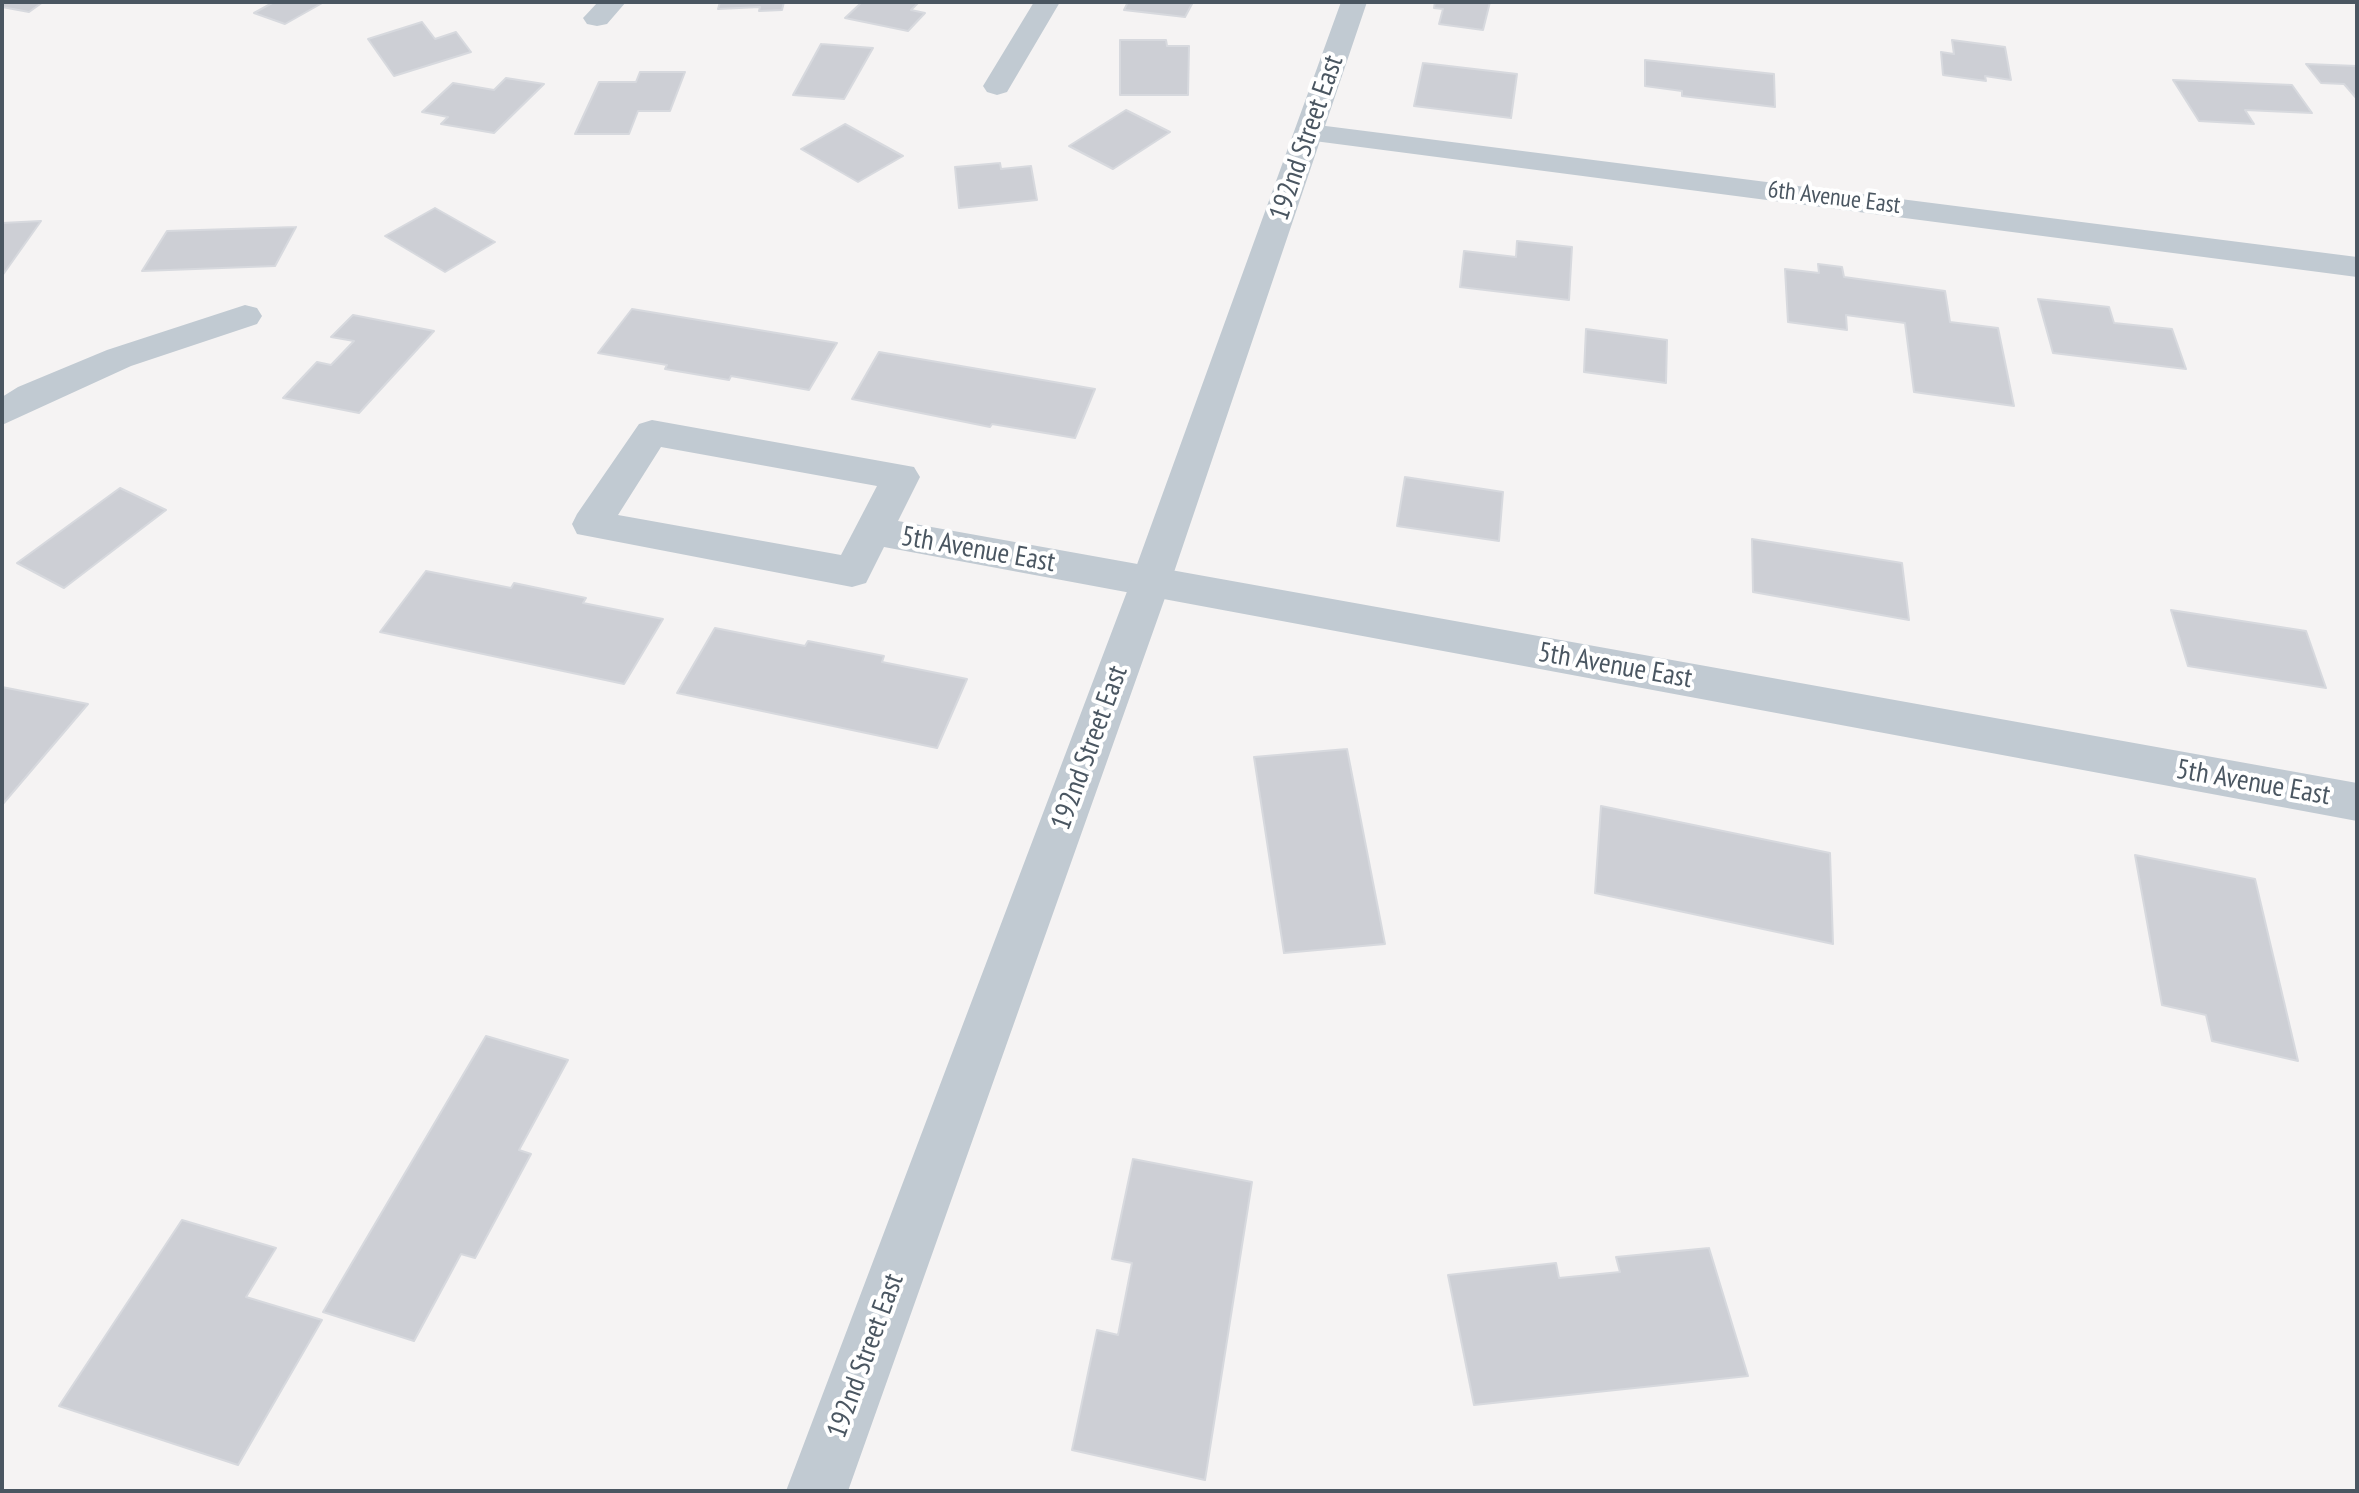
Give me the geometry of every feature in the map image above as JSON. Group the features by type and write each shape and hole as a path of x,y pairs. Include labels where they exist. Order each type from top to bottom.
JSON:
{"street":[{"path":"997,86 1047,2"},
{"name":"192nd Street East","path":"817,1491 1151,581 1354,2"},
{"name":"6th Avenue East","path":"1310,133 2357,267"},
{"path":"2,413 31,396 119,358 245,316"},
{"name":"5th Avenue East","path":"652,433 901,477 874,531 852,572 591,524 652,433"},
{"name":"5th Avenue East","path":"874,531 2357,802"}],"building":[{"path":"2,2 43,2 29,12 2,7"},
{"path":"274,2 324,2 285,24 254,13"},
{"path":"720,2 784,2 782,10 759,11 760,7 718,9"},
{"path":"862,2 919,2 911,10 925,13 908,31 845,18"},
{"path":"1128,2 1193,2 1185,17 1124,10"},
{"path":"1435,2 1490,2 1483,30 1439,24 1443,9 1434,8"},
{"path":"422,22 435,39 456,32 471,52 394,76 368,39"},
{"path":"1120,40 1166,40 1167,46 1189,46 1188,95 1120,95"},
{"path":"1952,40 2005,47 2011,80 1985,76 1986,81 1943,75 1941,52 1954,54"},
{"path":"821,44 873,48 844,99 793,95"},
{"path":"1645,60 1774,74 1775,107 1682,96 1682,91 1645,86"},
{"path":"1423,63 1517,74 1511,118 1414,106"},
{"path":"2306,64 2357,66 2357,99 2344,84 2321,83"},
{"path":"640,72 685,72 670,111 638,111 629,134 575,134 599,82 636,82"},
{"path":"506,78 544,84 494,133 441,124 448,117 422,112 453,83 494,90"},
{"path":"2173,80 2292,85 2312,113 2245,110 2254,124 2199,121"},
{"path":"1126,110 1170,132 1113,169 1069,146"},
{"path":"845,124 903,156 858,182 801,149"},
{"path":"1000,163 1001,169 1031,166 1037,200 959,208 955,167"},
{"path":"435,208 495,242 445,272 385,236"},
{"path":"41,221 2,276 2,223"},
{"path":"296,227 275,266 142,271 167,231"},
{"path":"1517,241 1572,247 1569,300 1460,287 1464,251 1516,257"},
{"path":"1818,264 1842,267 1844,277 1945,291 1950,322 1998,328 2014,406 1914,392 1905,323 1846,315 1847,330 1788,322 1785,269 1819,273"},
{"path":"2038,299 2109,307 2114,323 2172,329 2186,369 2053,353"},
{"path":"632,309 837,343 809,390 731,376 729,380 665,369 667,365 598,353"},
{"path":"353,315 434,331 359,413 283,398 317,362 331,365 354,341 331,337"},
{"path":"1586,329 1667,340 1666,383 1584,372"},
{"path":"879,352 1095,389 1075,438 992,424 990,427 852,399"},
{"path":"1405,477 1503,492 1499,541 1397,526"},
{"path":"120,488 166,510 64,588 17,563"},
{"path":"1752,539 1902,563 1909,620 1753,592"},
{"path":"426,571 511,588 514,583 586,598 583,603 663,619 624,684 380,632"},
{"path":"2171,610 2306,631 2326,688 2188,666"},
{"path":"715,628 805,646 808,641 884,656 882,662 967,679 937,748 677,693"},
{"path":"2,687 88,704 2,805"},
{"path":"1347,749 1385,944 1284,953 1254,757"},
{"path":"1601,806 1830,853 1833,944 1595,893"},
{"path":"2135,855 2255,879 2298,1061 2212,1041 2206,1015 2162,1005"},
{"path":"486,1036 568,1060 519,1150 531,1154 475,1258 461,1254 414,1341 323,1312"},
{"path":"1133,1159 1252,1182 1205,1480 1072,1450 1097,1330 1118,1335 1132,1263 1112,1259"},
{"path":"182,1220 276,1248 246,1297 322,1320 238,1465 59,1406"},
{"path":"1709,1248 1748,1376 1474,1405 1448,1275 1556,1263 1559,1278 1620,1272 1616,1257"}]}
